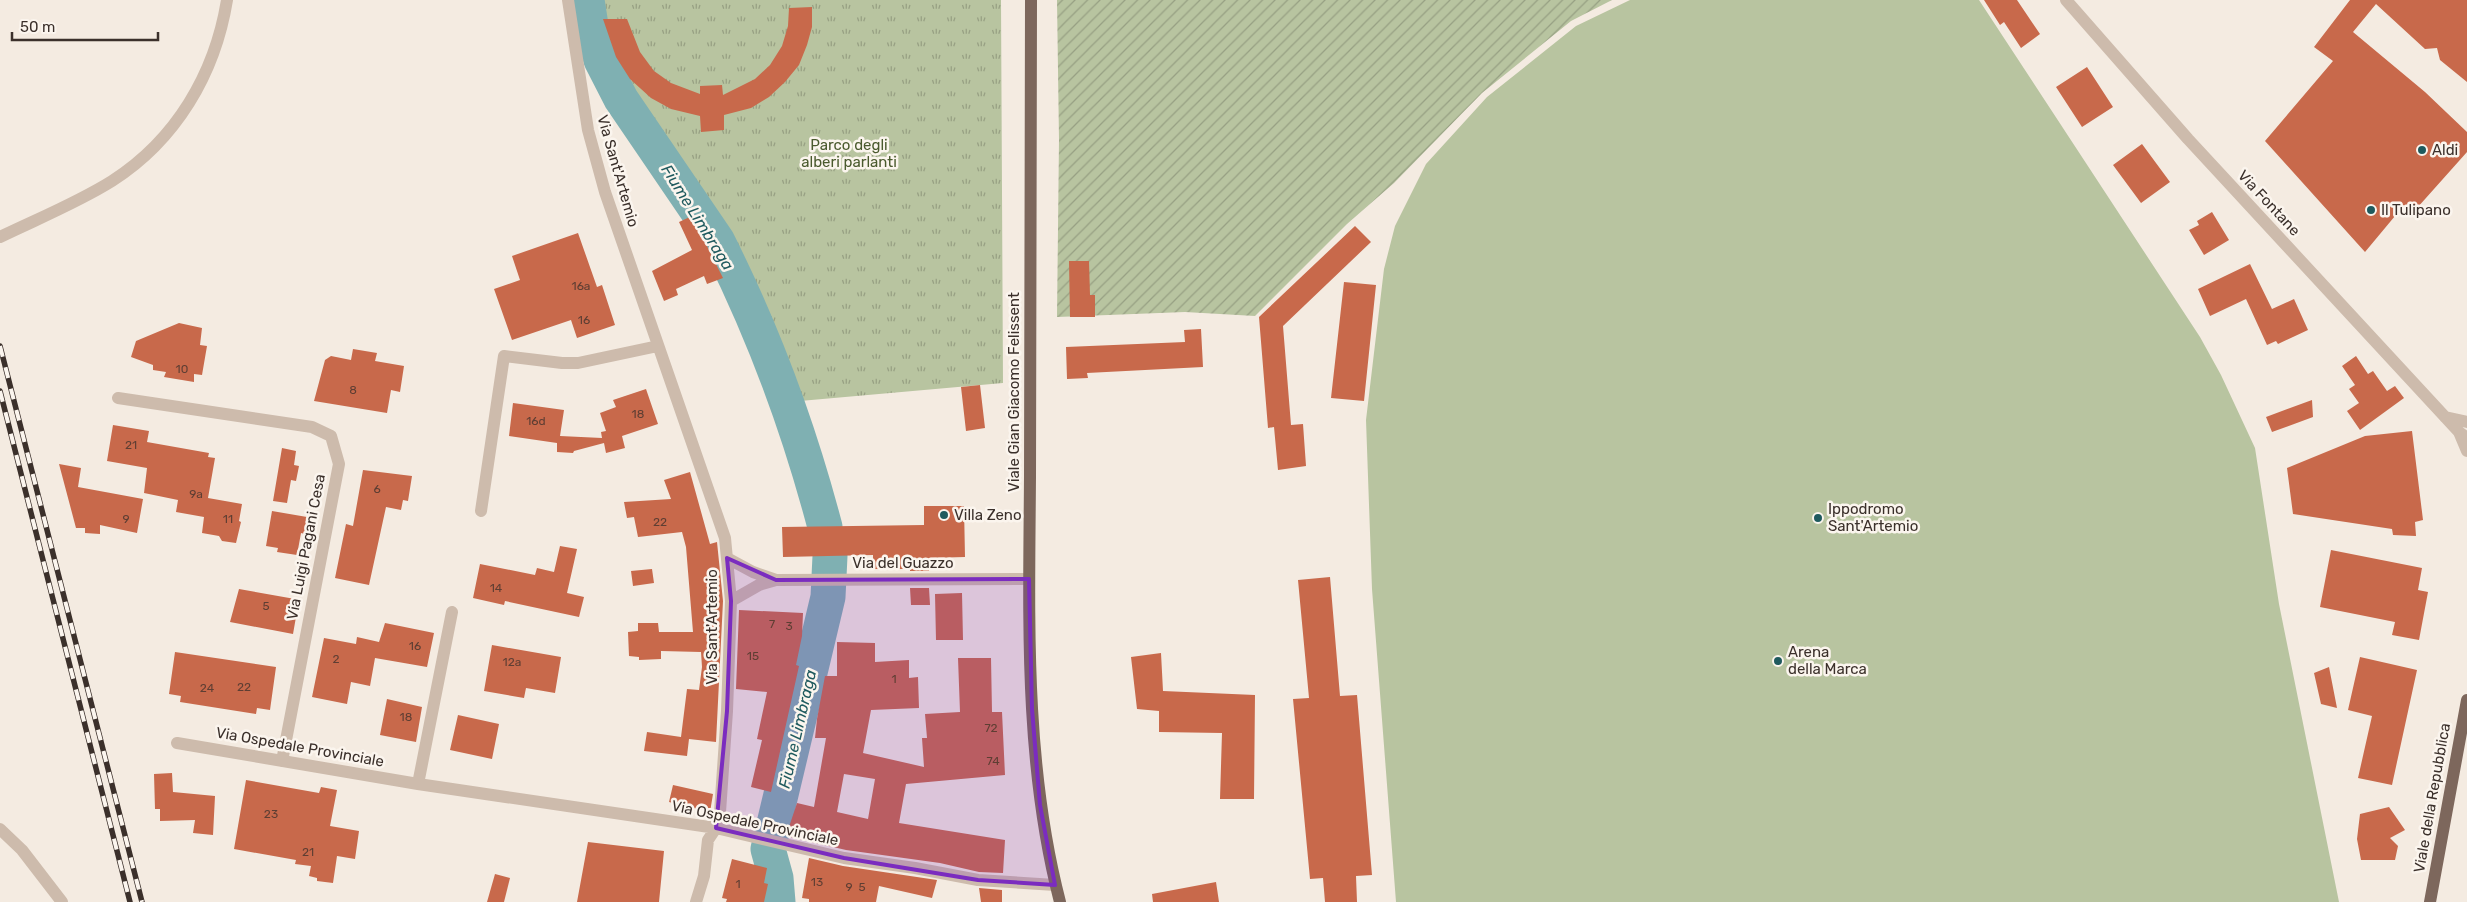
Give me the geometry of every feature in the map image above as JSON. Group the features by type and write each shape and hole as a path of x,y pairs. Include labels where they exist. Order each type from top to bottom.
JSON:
{"main road":[{"name":"Viale Gian Giacomo Felissent","path":"1031,0 1029,579 1034,763 1040,805 1060,902"},
{"name":"Viale della Repubblica","path":"2430,902 2467,700"}],"street":[{"path":"0,237 90,195 114,180 153,149 181,117 202,82 217,44 227,0"},
{"name":"Via Sant'Artemio","path":"568,0 588,130 615,223 720,522 727,558 731,601 726,731 720,812 716,828 708,840 704,876 696,902"},
{"name":"Via Fontane","path":"2066,0 2195,146 2456,428"},
{"path":"481,511 504,356 562,363 578,363 658,346"},
{"name":"Via Luigi Pagani Cesa","path":"118,398 312,427 331,436 339,464 282,760"},
{"path":"2467,422 2456,428 2467,451"},
{"name":"Via del Guazzo","path":"727,558 747,569 776,580"},
{"name":"Via del Guazzo","path":"731,601 759,585 776,580 1029,579"},
{"path":"418,784 452,612"},
{"name":"Via Ospedale Provinciale","path":"177,743 418,784 716,828 844,858 915,868 978,880 1056,885"},
{"path":"0,829 22,850 62,902"}],"highlighted area":[{"path":"727,558 776,580 1029,579 1032,709 1040,805 1055,885 978,880 844,858 716,828 727,711 731,601"}],"green space":[{"name":"Parco degli alberi parlanti","path":"596,0 1001,0 1003,383 800,401 780,349 724,240 634,108 612,69 600,41"},
{"path":"1057,0 1612,0 1571,21 1482,93 1394,183 1347,224 1255,316 1185,312 1057,317 1059,140"},
{"name":"Ippodromo Sant'Artemio","path":"1630,0 1979,0 2200,337 2221,375 2255,448 2279,604 2339,902 1396,902 1372,589 1366,420 1384,269 1395,226 1426,164 1487,97 1576,26"}],"building":[{"path":"1984,0 2017,0 2040,34 2021,48 2004,22 2000,25"},
{"path":"2350,0 2467,0 2467,82 2440,60 2437,48 2425,49 2376,4 2353,32 2425,92 2467,132 2467,152 2409,217 2400,210 2365,252 2265,141 2333,61 2314,47"},
{"path":"812,7 812,27 807,45 799,65 785,82 769,97 751,108 724,115 724,130 701,132 700,116 671,109 651,98 630,79 616,57 603,19 627,19 640,52 654,71 671,83 700,94 700,86 722,85 723,95 755,79 770,65 782,46 788,26 789,8"},
{"path":"2087,67 2113,107 2082,127 2056,87"},
{"path":"2142,144 2170,182 2141,203 2113,165"},
{"path":"2212,212 2229,240 2204,255 2189,230 2199,225 2197,221"},
{"path":"692,216 723,278 707,284 704,276 676,289 678,295 664,301 652,271 692,250 679,222"},
{"path":"1355,226 1371,242 1283,326 1291,425 1303,424 1306,466 1278,470 1274,427 1268,428 1259,317"},
{"path":"578,233 597,287 602,285 615,325 577,338 571,320 512,340 494,289 520,280 512,256"},
{"path":"1069,261 1089,261 1090,295 1095,295 1095,317 1070,317"},
{"path":"2250,264 2272,309 2294,299 2308,330 2278,344 2276,341 2267,345 2246,299 2210,316 2198,289"},
{"path":"1344,282 1376,285 1364,401 1331,398"},
{"path":"179,323 202,328 200,345 207,346 202,375 194,374 194,382 164,377 166,372 153,370 153,365 131,357 136,341"},
{"path":"1201,329 1203,367 1087,373 1088,378 1067,379 1066,347 1185,342 1184,330"},
{"path":"353,349 377,353 375,361 404,366 400,392 391,390 387,413 314,401 325,360 331,356 351,360"},
{"path":"2356,356 2368,374 2373,371 2387,391 2395,386 2404,398 2360,430 2347,411 2359,403 2349,389 2355,385 2342,366"},
{"path":"980,385 985,428 966,431 961,387"},
{"path":"646,389 658,424 622,436 625,448 606,453 604,443 574,451 573,453 557,452 557,443 509,436 513,403 564,410 560,436 602,438 601,432 606,431 600,413 616,407 613,400"},
{"path":"2312,400 2313,417 2272,432 2266,417"},
{"path":"113,425 149,431 147,442 209,453 208,457 215,458 208,498 242,504 239,521 241,522 236,543 222,541 219,536 202,533 204,517 176,512 178,500 144,493 147,468 107,461"},
{"path":"2412,431 2423,520 2415,522 2416,536 2393,535 2392,529 2293,514 2287,468 2365,436"},
{"path":"282,448 296,451 294,465 299,466 296,481 291,480 287,503 273,501"},
{"path":"59,464 81,468 78,487 143,499 137,533 100,525 100,534 85,533 85,528 76,528"},
{"path":"363,470 412,476 408,501 403,500 401,510 386,507 369,585 335,578 346,524 353,526"},
{"path":"690,472 710,544 717,542 723,601 716,742 689,739 687,756 644,751 647,732 681,737 687,689 699,690 702,667 701,652 661,651 661,659 639,660 639,657 629,656 628,632 638,631 638,623 658,623 659,632 693,632 686,547 682,532 638,537 634,517 627,518 624,502 671,499 664,480"},
{"path":"924,506 964,506 965,557 929,558 929,571 910,571 910,569 873,569 873,555 783,557 782,527 924,525"},
{"path":"272,511 307,517 305,534 301,533 297,555 277,552 278,548 266,546"},
{"path":"560,546 577,549 567,593 584,597 579,617 505,601 504,605 473,598 480,564 535,575 537,568 554,572"},
{"path":"2331,550 2422,568 2418,590 2428,592 2419,640 2392,635 2395,622 2320,607"},
{"path":"652,569 654,583 633,586 631,571"},
{"path":"1330,577 1340,696 1357,695 1372,875 1356,876 1357,902 1325,902 1323,878 1310,879 1293,699 1309,698 1298,580"},
{"path":"910,588 929,588 930,605 911,605"},
{"path":"239,589 295,599 292,617 296,617 293,634 230,622"},
{"path":"962,593 963,640 936,640 935,594"},
{"path":"739,610 803,613 802,636 796,665 799,666 771,792 751,787 762,740 757,739 767,692 736,689"},
{"path":"385,623 434,633 427,667 375,658 370,686 351,682 347,704 312,697 324,638 356,644 357,637 379,642"},
{"path":"837,642 875,643 875,662 909,660 909,678 918,677 919,708 871,710 863,753 924,767 922,738 927,738 925,714 960,712 958,658 991,658 992,712 1002,712 1005,775 906,784 899,823 1005,840 1003,873 979,872 940,863 846,850 786,836 797,803 814,807 826,738 815,738 817,719 825,676 837,676","holes":["844,774 875,779 868,819 837,812"]},
{"path":"492,645 561,657 555,693 526,688 524,698 484,691"},
{"path":"175,652 276,667 270,710 257,708 256,714 180,702 181,696 169,694"},
{"path":"1161,653 1163,691 1255,695 1254,799 1220,799 1222,733 1159,732 1159,711 1137,709 1131,657"},
{"path":"2360,657 2417,670 2392,785 2358,778 2372,716 2348,710"},
{"path":"2329,667 2337,708 2321,704 2314,673"},
{"path":"387,699 422,707 416,742 380,735"},
{"path":"458,715 499,724 492,759 450,750"},
{"path":"172,773 173,792 215,796 213,835 193,833 195,820 160,821 160,809 155,809 154,774"},
{"path":"246,780 319,793 321,787 337,790 330,826 359,831 355,859 337,856 333,883 317,881 317,878 309,876 311,866 295,864 296,860 234,849"},
{"path":"673,785 713,794 710,812 669,802"},
{"path":"2389,807 2405,830 2390,838 2398,846 2395,860 2361,860 2357,839 2360,814"},
{"path":"588,842 664,851 659,902 577,902"},
{"path":"809,858 843,866 937,880 932,898 879,886 876,902 809,902 809,899 802,898"},
{"path":"732,859 767,868 764,883 768,884 764,902 726,902 727,899 722,898"},
{"path":"495,874 510,878 504,902 487,902"},
{"path":"1216,882 1219,902 1153,902 1152,894"},
{"path":"979,888 1002,890 1002,902 981,902"}],"waterway":[{"name":"Fiume Limbraga","path":"587,0 592,32 601,60 621,99 717,240 750,309 792,417 825,527"},
{"name":"Fiume Limbraga","path":"778,902 776,878 768,849 828,597 830,556"}],"railway":[{"path":"0,346 142,902"},
{"path":"0,391 130,902"}],"place":[{"name":"Aldi","path":"2422,150"},
{"name":"Il Tulipano","path":"2371,210"},
{"name":"Villa Zeno","path":"944,515"},
{"name":"Ippodromo Sant'Artemio","path":"1818,518"},
{"name":"Arena della Marca","path":"1778,661"}]}
